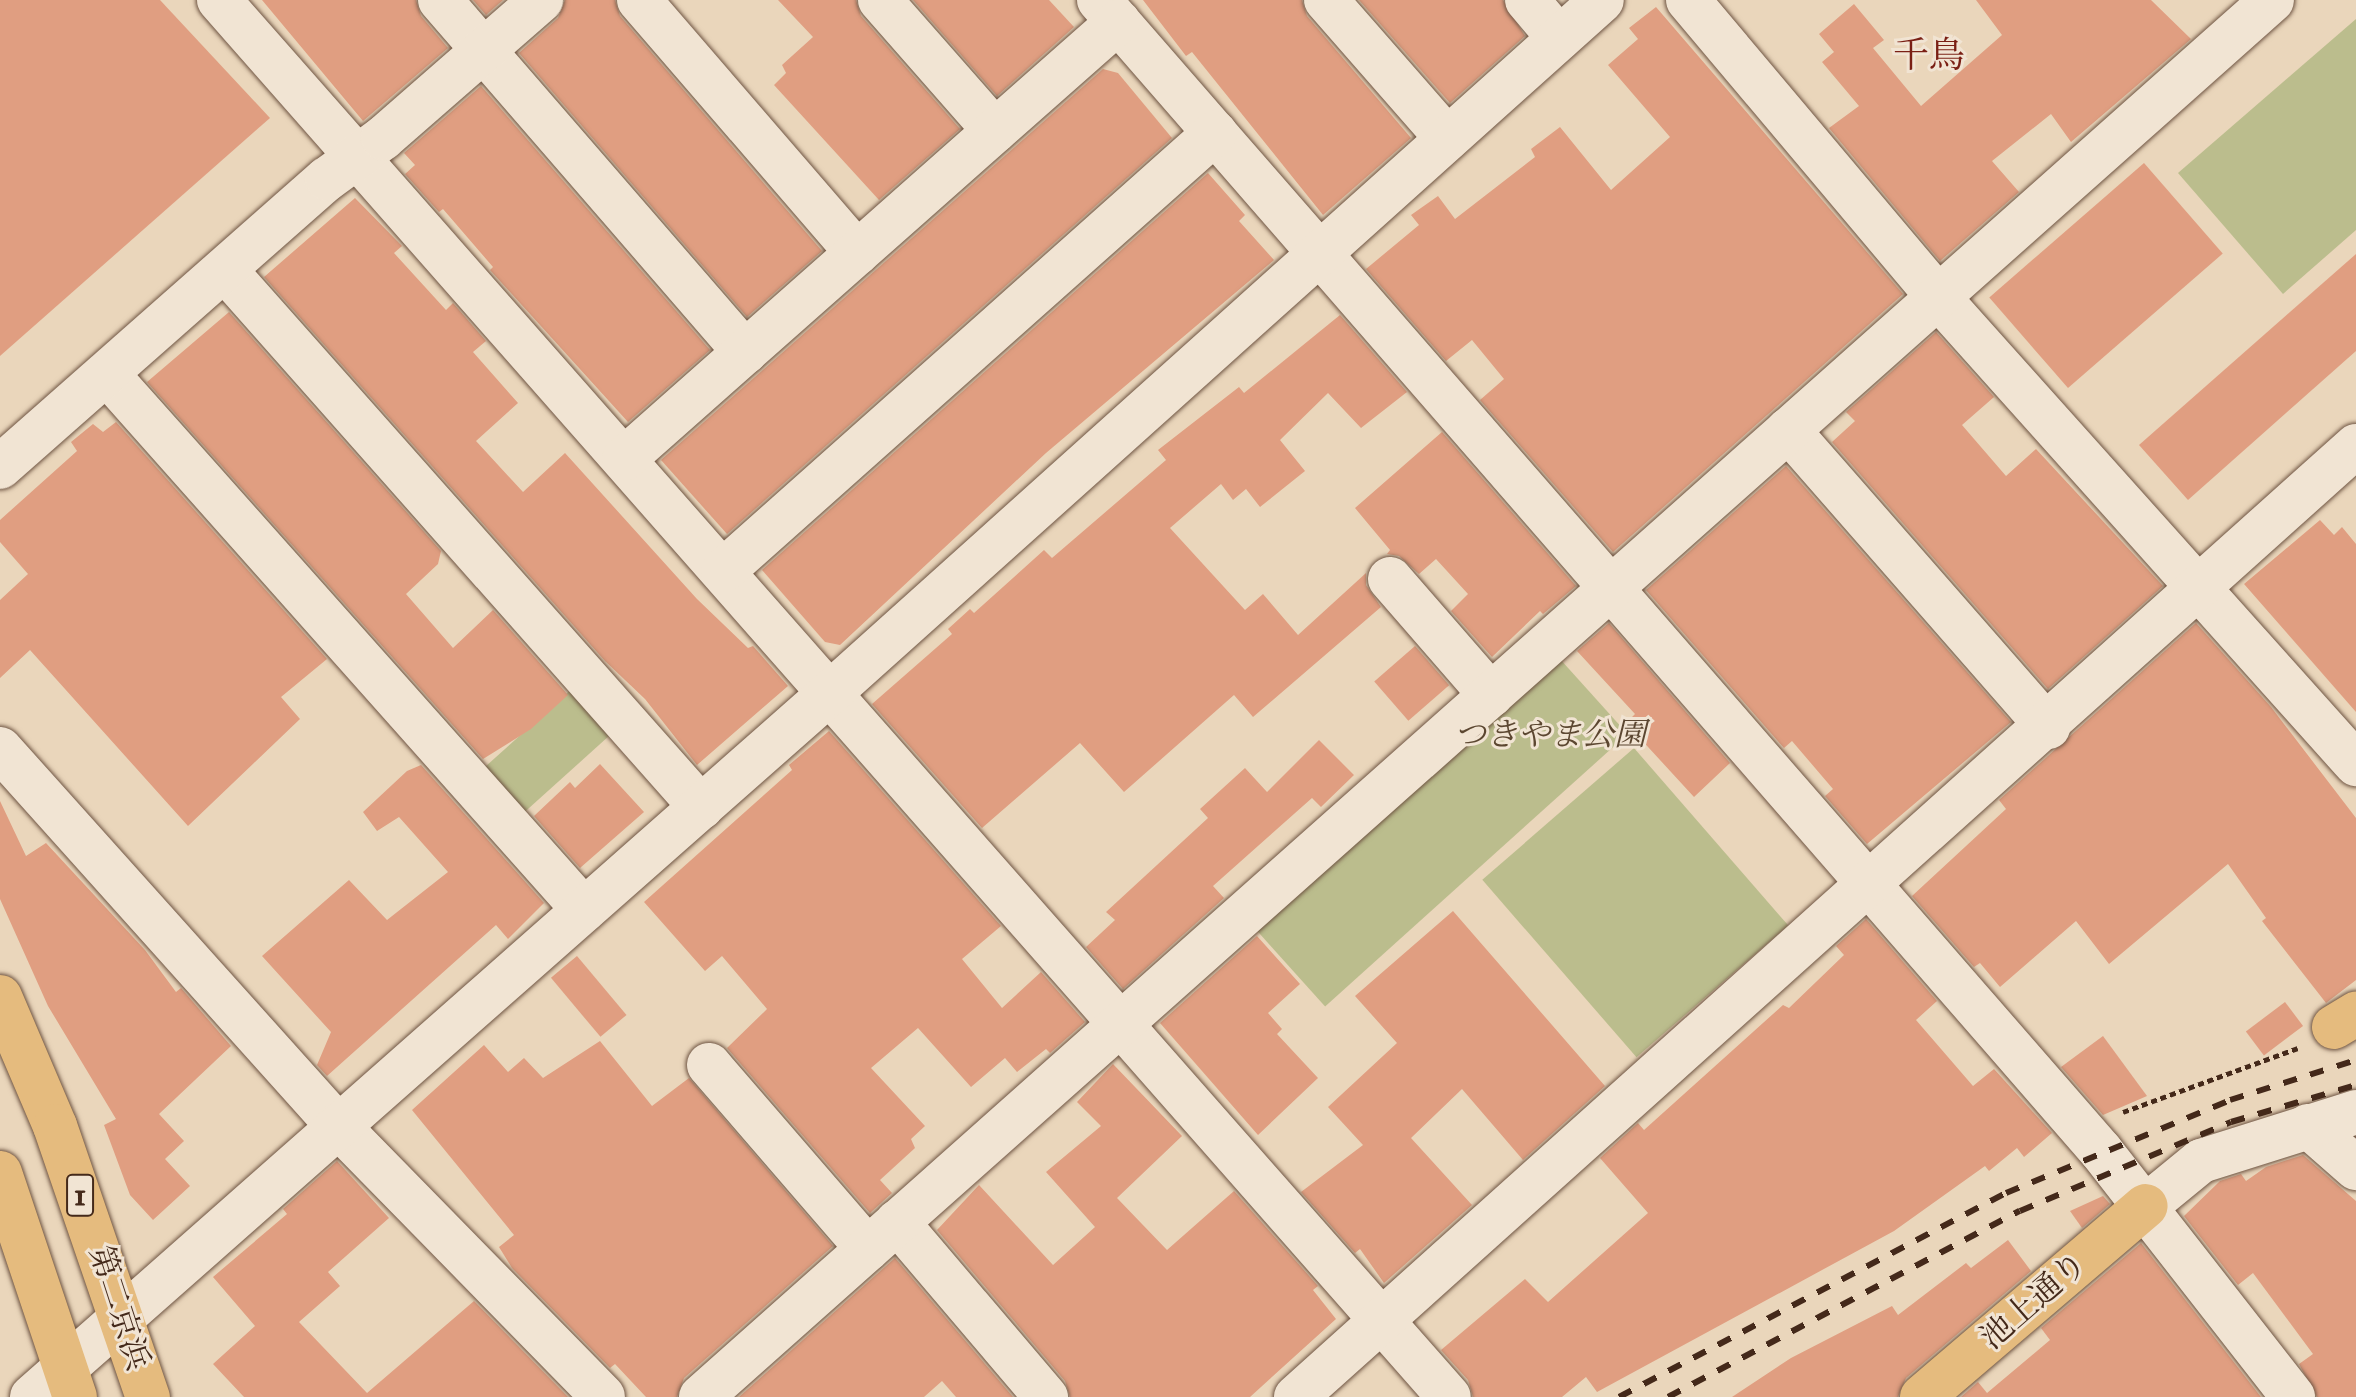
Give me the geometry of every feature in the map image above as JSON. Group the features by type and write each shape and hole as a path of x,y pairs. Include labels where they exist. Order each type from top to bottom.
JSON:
{"main road":[{"name":"第二京浜","path":"0,997 55,1126 123,1316 148,1397"},
{"name":"1","path":"0,1173 71,1382"},
{"name":"池上通り","path":"1922,1397 2146,1206"}],"street":[{"path":"219,0 1449,1397"},
{"path":"440,0 745,352"},
{"path":"0,467 541,0"},
{"path":"639,0 744,100 868,242"},
{"path":"675,0 744,100"},
{"path":"880,0 995,131"},
{"path":"1326,0 1447,138"},
{"path":"1527,0 1559,38"},
{"path":"32,1397 71,1382 123,1316 830,693 1602,0"},
{"path":"1688,0 1938,297 2200,586 2356,764"},
{"path":"701,1397 2272,0"},
{"path":"624,459 995,131 1108,11 2081,1129 2146,1206 2293,1397"},
{"path":"723,571 1215,133"},
{"path":"225,270 701,807"},
{"path":"108,375 584,910"},
{"path":"1788,430 2048,727"},
{"path":"1296,1397 2048,727 2356,446"},
{"path":"1390,579 1491,695"},
{"path":"0,749 337,1125 603,1397"},
{"path":"709,1065 1046,1397"},
{"path":"2146,1206 2201,1161 2356,1112"},
{"path":"2308,1126 2356,1168"}],"path":[{"path":"2081,1129 2297,1049 2345,1020"}],"green space":[{"path":"2356,19 2356,230 2283,294 2178,173"},
{"name":"つきやま公園","path":"1560,659 1628,734 1325,1006 1258,931"},
{"path":"576,685 616,730 519,817 479,773"},
{"path":"1634,748 1788,925 1636,1057 1482,880"}],"building":[{"path":"0,0 160,0 270,118 0,356"},
{"path":"262,0 416,0 421,16 448,48 363,121"},
{"path":"473,0 503,0 486,15"},
{"path":"565,0 615,0 620,16 822,251 747,317 519,53 558,18"},
{"path":"778,0 856,0 861,16 960,129 879,200 774,85 786,73 782,65 813,37"},
{"path":"913,0 1049,0 1074,27 997,96"},
{"path":"1143,0 1302,0 1307,16 1411,138 1323,215 1192,52 1186,56"},
{"path":"1359,0 1503,0 1525,36 1450,103"},
{"path":"1976,0 2151,0 2191,39 2071,142 2051,114 1992,161 2019,192 1940,261 1829,128 1859,106 1822,62 1834,52 1819,34 1854,4 1884,40 1873,48 1921,106 2002,35"},
{"path":"1656,7 1903,294 1613,552 1480,400 1504,379 1472,340 1446,361 1366,269 1419,225 1411,215 1438,196 1455,219 1535,157 1531,149 1560,127 1611,190 1670,137 1608,65 1638,39 1629,28"},
{"path":"1103,69 1118,73 1172,138 727,534 661,460"},
{"path":"481,86 710,350 628,422 490,270 493,267 443,209 439,212 405,174 415,165 404,153"},
{"path":"2144,163 2223,254 2068,388 1989,297"},
{"path":"1208,173 1245,215 1239,221 1274,260 1046,453 840,645 825,642 762,570"},
{"path":"355,198 402,246 394,253 446,310 453,303 486,341 473,352 518,403 476,441 523,492 565,453 697,599 748,648 753,646 788,686 697,765 645,699 605,661 264,277"},
{"path":"2356,254 2356,351 2188,500 2139,445"},
{"path":"229,312 441,551 438,564 406,594 453,648 493,610 568,695 531,729 483,759 147,382"},
{"path":"1340,315 1407,392 1361,428 1328,393 1280,440 1305,471 1260,507 1246,489 1233,500 1221,484 1170,528 1245,610 1263,594 1298,635 1366,573 1366,585 1381,607 1253,717 1234,695 1124,792 1080,743 982,828 872,704 952,634 948,629 970,609 974,613 1044,550 1052,558 1166,460 1158,450 1239,387 1244,393"},
{"path":"1936,332 1994,397 1962,425 2006,476 2036,449 2163,586 2048,689 1832,442 1855,421 1846,412"},
{"path":"116,422 327,659 281,697 300,719 188,826 30,650 0,678 0,600 28,574 0,542 0,520 77,451 71,442 93,424 103,432"},
{"path":"1442,432 1576,586 1543,614 1540,611 1492,657 1451,611 1468,594 1436,559 1419,574 1399,556 1387,554 1390,550 1355,508"},
{"path":"1786,466 2011,722 1867,844 1825,796 1833,789 1792,741 1784,748 1646,590"},
{"path":"2320,520 2334,535 2342,527 2356,544 2356,712 2244,584"},
{"path":"1609,623 1730,763 1694,797 1626,723 1635,714 1577,651"},
{"path":"2196,623 2271,707 2356,818 2356,980 2326,1003 2262,921 2266,918 2228,864 2109,964 2076,921 2000,987 1980,963 1974,967 1912,896 2006,809 1999,800"},
{"path":"1415,646 1449,685 1408,721 1374,681"},
{"path":"829,731 1001,926 962,959 1002,1008 1041,972 1085,1022 1050,1053 1046,1049 1017,1072 1005,1058 971,1087 918,1028 871,1068 925,1126 911,1139 915,1148 880,1180 892,1193 870,1213 727,1048 767,1009 722,956 705,971 644,902 792,770 789,765"},
{"path":"1319,740 1354,775 1321,807 1312,798 1213,886 1224,898 1123,989 1086,947 1115,920 1106,912 1208,818 1200,809 1245,768 1267,792"},
{"path":"600,764 644,812 580,868 534,816 570,782 575,788"},
{"path":"421,765 544,903 508,939 496,925 327,1076 317,1065 331,1032 262,956 349,880 387,920 448,872 399,817 377,831 363,812 407,771"},
{"path":"0,801 26,856 46,843 145,950 176,992 181,988 231,1046 159,1114 184,1141 165,1159 190,1186 153,1220 130,1195 104,1125 116,1119 48,1006 0,899"},
{"path":"1453,911 1605,1086 1523,1160 1462,1089 1411,1138 1472,1205 1384,1283 1360,1249 1355,1253 1301,1192 1363,1145 1328,1107 1397,1043 1355,996"},
{"path":"1866,919 1937,1001 1916,1020 1973,1086 1994,1069 2052,1133 2024,1157 2017,1148 1989,1171 1985,1166 1894,1231 1597,1392 1586,1377 1562,1397 1473,1397 1468,1380 1441,1350 1525,1279 1548,1302 1648,1213 1600,1158 1638,1123 1644,1130 1783,1005 1789,1008 1844,955 1836,946"},
{"path":"1257,936 1300,984 1268,1013 1282,1029 1277,1034 1318,1078 1258,1135 1160,1023"},
{"path":"577,956 626,1015 600,1037 551,978"},
{"path":"2285,1002 2303,1026 2264,1055 2246,1031"},
{"path":"2103,1036 2147,1096 2103,1115 2061,1067"},
{"path":"600,1041 652,1106 689,1078 833,1246 684,1378 677,1397 646,1397 615,1364 610,1368 512,1268 499,1247 514,1235 412,1110 484,1045 508,1072 524,1058 543,1078"},
{"path":"1113,1064 1182,1136 1117,1198 1167,1250 1234,1191 1318,1286 1313,1290 1336,1319 1250,1397 1070,1397 1065,1381 937,1230 979,1185 1053,1265 1095,1227 1046,1172 1101,1126 1077,1102"},
{"path":"2303,1155 2356,1201 2356,1397 2317,1397 2299,1364 2313,1354 2253,1273 2238,1285 2184,1216 2220,1181 2241,1174 2246,1181 2266,1167"},
{"path":"337,1161 389,1218 328,1272 340,1286 299,1322 367,1393 474,1301 568,1397 244,1397 213,1364 255,1326 213,1277 287,1214 283,1209"},
{"path":"2103,1196 2110,1204 2082,1228 2070,1211"},
{"path":"2008,1240 2031,1271 1906,1378 1898,1397 1732,1397 1791,1358 1892,1306 1898,1315 1966,1263 1971,1268"},
{"path":"2141,1243 2261,1397 1961,1397 1978,1382 1987,1393 2050,1340 2041,1328"},
{"path":"895,1258 1013,1397 956,1397 942,1381 924,1397 739,1397"}],"railway":[{"path":"1619,1397 2006,1193 2230,1100 2356,1060"},
{"path":"1668,1397 2020,1211 2231,1122 2356,1085"}],"district":[{"name":"千鳥","path":"1929,56"}]}
